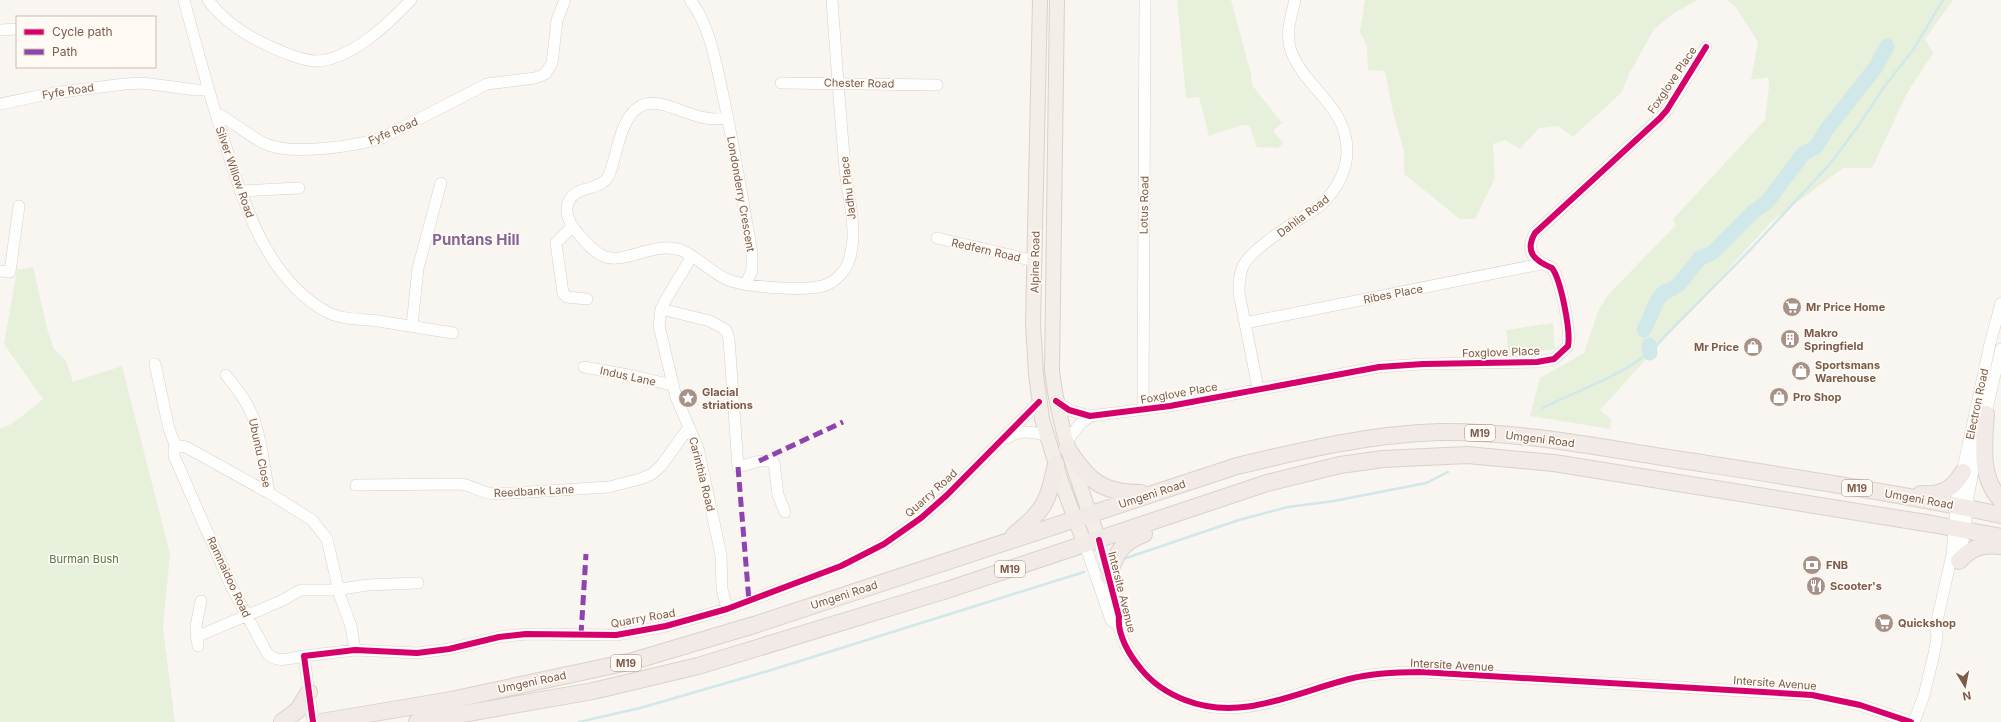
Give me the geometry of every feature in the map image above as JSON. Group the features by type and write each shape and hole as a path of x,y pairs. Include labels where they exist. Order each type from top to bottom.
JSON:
{"highway":[{"path":"1986,414 1984,461 1989,483 2001,500"},
{"name":"Umgeni Road","path":"321,722 451,700 633,661 754,625 1237,466 1350,441 1439,432 1519,435 1813,480 2001,515"},
{"path":"1066,445 1088,476 1098,484 1122,493 1151,494"},
{"name":"Umgeni Road","path":"417,722 593,691 698,666 947,590 1267,483 1340,465 1383,459 1432,456 1499,457 1554,463 1960,529 2001,538"},
{"path":"1003,543 1031,522 1043,507 1048,497 1056,464"},
{"path":"1902,496 1910,494 1938,494 1954,486 1963,472"},
{"path":"1108,576 1119,549 1131,539 1267,483"},
{"path":"1959,561 1973,548 1989,545 2001,546"},
{"path":"282,722 298,710 309,692"}],"main road":[{"name":"Alpine Road","path":"1040,0 1033,323 1039,402 1046,435 1056,464 1082,517"},
{"name":"Alpine Road","path":"1057,6 1052,371 1056,401 1082,517"},
{"path":"1040,38 1050,37 1057,6"},
{"path":"1082,517 1092,542"}],"street":[{"name":"Silver Willow Road","path":"184,0 208,90 240,191 266,249 294,285 311,300 334,315 453,332"},
{"path":"208,0 228,21 249,36 293,55 313,61 330,59 360,45 390,21 411,0"},
{"name":"Fyfe Road","path":"216,114 229,119 257,139 273,147 297,149 352,146 382,138 487,84 535,78 545,74 552,63 557,20 565,0"},
{"name":"Londonderry Crescent","path":"690,0 701,18 710,42 728,117 752,254 752,270 746,284"},
{"name":"Jadhu Place","path":"746,284 761,287 822,286 833,282 850,259 853,226 846,175 832,0"},
{"name":"Lotus Road","path":"1143,409 1142,321 1145,0"},
{"name":"Dahlia Road","path":"1258,388 1239,287 1244,266 1255,252 1322,204 1331,195 1342,178 1347,158 1346,135 1338,115 1299,66 1291,50 1289,28 1295,0"},
{"path":"0,30 16,29"},
{"name":"Foxglove Place","path":"1056,401 1070,410 1090,416 1187,403 1258,388 1393,366 1537,362 1560,355 1568,346 1569,332 1555,273 1552,268 1541,264 1535,258 1531,248 1532,239 1536,233 1667,110 1706,47"},
{"name":"Chester Road","path":"781,83 838,82 937,85"},
{"name":"Fyfe Road","path":"0,104 53,93 125,84 143,83 208,90"},
{"path":"728,117 712,120 656,104 645,104 635,110 627,121 607,178 598,186 578,192 569,201 567,213 572,227 596,250 610,258 654,249 668,248 681,250 728,280 746,284"},
{"path":"412,326 418,268 441,184"},
{"path":"240,191 299,188"},
{"path":"5,272 19,206"},
{"path":"572,227 557,240 556,243 563,293 567,297 587,299"},
{"name":"Redfern Road","path":"937,238 1035,261"},
{"name":"Carinthia Road","path":"692,256 661,309 659,326 672,385 679,405 696,442 703,470 721,555 722,589 728,609"},
{"name":"Ribes Place","path":"1245,323 1541,264"},
{"name":"Electron Road","path":"1961,507 1963,472 1990,344 2001,303"},
{"path":"661,309 705,319 718,324 726,330 729,339 738,467 761,460 772,461 774,465 778,495 785,512"},
{"name":"Electron Road","path":"1961,507 1986,414 2001,349"},
{"name":"Ramnaidoo Road","path":"155,364 169,429 176,447 174,452 231,586 271,658 278,660 304,656"},
{"name":"Indus Lane","path":"584,367 634,376 672,385"},
{"name":"Ubuntu Close","path":"226,375 240,393 253,417 258,431 269,493 312,520 327,539 338,589 351,626 355,650"},
{"name":"Quarry Road","path":"304,656 355,650 418,653 449,649 512,635 616,635 666,626 728,609 841,566 884,544 921,518 938,503 1002,441 1039,402"},
{"path":"1066,445 1080,424 1090,416"},
{"name":"Reedbank Lane","path":"356,485 466,484 487,494 616,486 640,479 657,471 689,427"},
{"name":"Quarry Road","path":"1002,441 1016,432 1029,432 1046,435"},
{"path":"176,447 186,447 269,493"},
{"path":"1912,722 1928,680 1937,637 1942,626 1959,561 1961,507"},
{"path":"1937,637 1936,625 1960,529"},
{"name":"Intersite Avenue","path":"1092,542 1108,576 1119,617 1118,625"},
{"name":"Intersite Avenue","path":"1092,542 1111,620 1118,625 1135,662 1155,684 1169,693 1194,703 1220,709 1253,706 1351,678 1411,672 1812,695 1863,706 1912,722"},
{"path":"201,601 196,626 197,642 247,616 281,601 298,591 338,589 367,585 418,583"},
{"path":"304,656 313,722"}],"green space":[{"path":"1177,0 1231,0 1251,74 1252,85 1282,123 1273,131 1283,143 1278,148 1257,147 1249,125 1242,125 1209,136 1199,97 1186,98"},
{"path":"1365,0 1698,0 1674,13 1654,29 1629,74 1622,92 1573,137 1558,126 1539,128 1520,149 1505,140 1493,144 1495,178 1475,219 1460,219 1404,174 1404,152 1392,108 1385,71 1368,70 1367,46 1360,32"},
{"path":"1727,0 1953,0 1925,39 1933,53 1907,93 1872,168 1843,168 1772,221 1600,410 1611,419 1611,429 1530,416 1540,378 1584,353 1599,309 1608,295 1676,225 1673,219 1765,120 1769,86 1768,77 1751,80 1758,42 1735,6"},
{"name":"Burman Bush","path":"33,267 48,332 54,349 66,361 73,382 122,366 170,554 163,628 175,722 0,722 0,428 16,421 43,399 4,344 17,270"},
{"path":"1553,323 1555,349 1509,354 1506,330"}],"waterway":[{"path":"1543,408 1624,370 1653,349 1751,249 1829,165 1859,125 1884,87 1913,50 1943,0"},
{"path":"1644,330 1658,299 1664,292 1679,284 1700,258 1712,253 1753,212 1767,202 1803,154 1816,147 1827,129 1876,67 1887,46"},
{"path":"1649,345 1650,353"},
{"path":"1123,559 1239,520 1288,507 1334,501 1426,483 1448,472"},
{"path":"579,722 640,708 768,671 1084,572"}],"marked path":[{"path":"759,461 843,422"},
{"path":"738,467 749,601"},
{"path":"581,635 586,554"}],"cycle path":[{"path":"1056,401 1069,410 1090,416 1170,406 1379,367 1423,364 1537,362 1554,359 1568,346 1569,339 1567,318 1559,283 1552,268 1536,259 1531,251 1532,240 1535,233 1660,118 1667,110 1706,47"},
{"path":"313,722 304,656 355,650 417,653 449,649 499,637 526,634 616,635 666,626 727,609 841,566 884,544 921,518 947,495 1039,402"},
{"path":"1099,540 1119,617 1122,638 1133,658 1150,679 1161,688 1185,700 1206,706 1227,708 1247,707 1288,698 1328,685 1367,675 1421,672 1812,695 1860,705 1911,722"}],"place":[{"name":"Mr Price Home","path":"1792,307"},
{"name":"Makro Springfield","path":"1790,339"},
{"name":"Mr Price","path":"1753,347"},
{"name":"Sportsmans Warehouse","path":"1801,371"},
{"name":"Pro Shop","path":"1779,397"},
{"name":"Glacial striations","path":"688,398"},
{"name":"FNB","path":"1812,565"},
{"name":"Scooter's","path":"1816,586"},
{"name":"Quickshop","path":"1884,623"}],"district":[{"name":"Puntans Hill","path":"476,240"}]}
